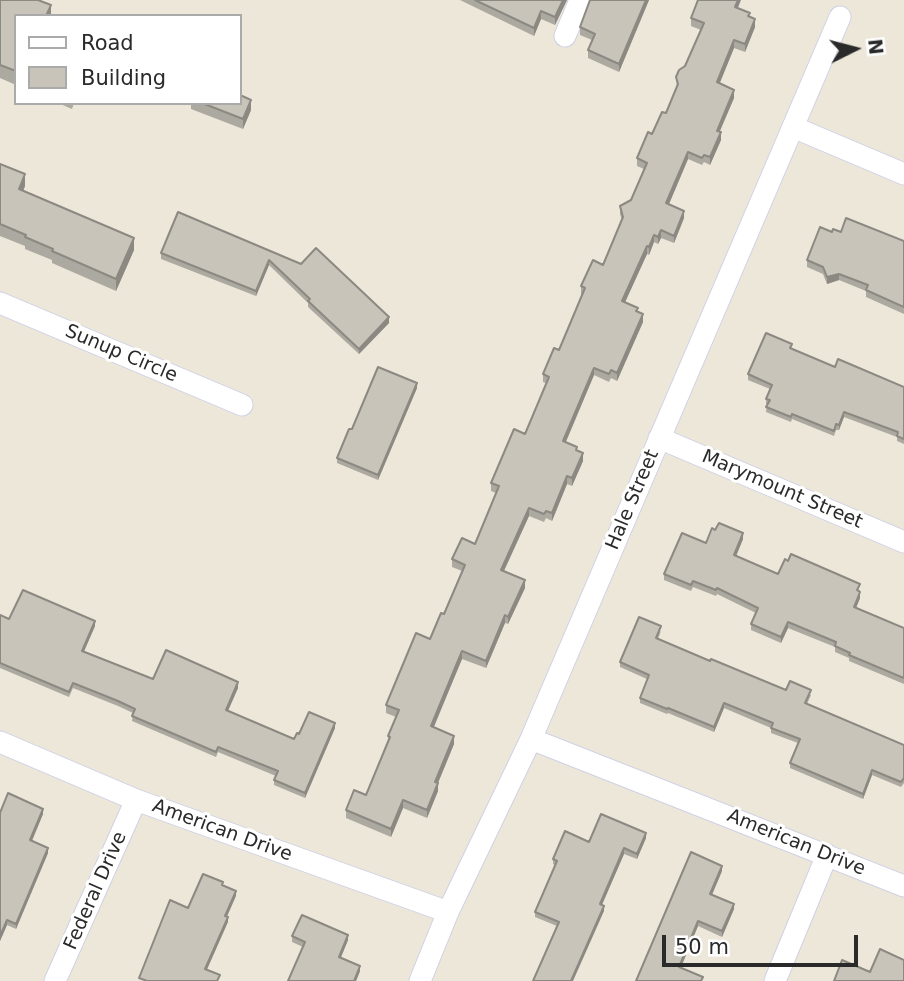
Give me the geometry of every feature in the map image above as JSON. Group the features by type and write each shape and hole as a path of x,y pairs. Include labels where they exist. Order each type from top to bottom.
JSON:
{"street":[{"path":"565,36 580,0"},
{"name":"Hale Street","path":"420,981 448,912 531,738 840,17"},
{"path":"793,127 904,174"},
{"name":"Sunup Circle","path":"0,303 242,405"},
{"name":"Marymount Street","path":"659,438 904,541"},
{"name":"American Drive","path":"531,738 904,886"},
{"name":"American Drive","path":"0,742 136,800 448,912"},
{"name":"Federal Drive","path":"55,981 136,800"},
{"path":"775,981 827,855"}],"building":[{"path":"0,0 38,0 51,5 47,14 14,14 14,70 0,65"},
{"path":"475,0 563,0 555,17 541,11 534,28"},
{"path":"590,0 646,0 619,64 588,50 595,34 580,27"},
{"path":"698,0 738,0 735,7 750,13 748,16 755,19 745,44 734,40 717,82 734,90 717,131 721,132 710,157 704,155 702,158 688,152 666,203 684,211 674,236 661,230 658,237 654,235 622,301 638,308 636,311 643,314 617,373 611,370 609,374 594,368 563,441 583,453 572,478 567,476 552,513 546,511 544,514 529,508 501,570 525,580 508,617 505,615 486,661 462,651 431,726 454,736 427,810 403,800 391,829 346,810 354,790 366,795 390,737 388,736 399,710 386,705 416,633 430,639 441,613 444,614 465,565 452,559 462,538 475,544 499,486 491,483 514,429 525,434 549,377 543,374 554,348 559,350 585,288 581,286 593,260 603,265 623,217 620,206 631,200 647,163 637,158 648,132 652,134 662,112 666,113 678,84 676,77 679,70 685,66 704,23 691,18"},
{"path":"242,96 251,100 243,119 207,105 242,105"},
{"path":"0,164 25,174 19,189 134,238 116,279 52,251 53,249 0,224"},
{"path":"178,212 301,264 316,248 389,317 359,349 269,260 256,291 161,253"},
{"path":"846,218 904,241 904,307 866,290 868,285 839,274 827,277 823,267 807,260 820,227 841,232"},
{"path":"766,333 792,344 790,348 835,367 838,359 904,387 904,439 897,436 898,432 844,412 834,431 766,407 770,400 766,399 772,385 748,374"},
{"path":"378,367 417,383 378,475 337,458"},
{"path":"719,523 743,533 734,555 778,574 785,559 788,561 791,554 860,584 854,607 904,628 904,678 849,655 850,653 835,646 836,642 788,622 781,637 751,624 758,608 717,588 716,590 693,581 691,585 664,574 682,533 706,543 712,528 715,530"},
{"path":"23,590 95,621 82,651 153,679 166,650 238,682 226,710 294,739 309,712 335,723 305,793 274,780 278,771 218,747 216,752 132,716 135,709 118,701 73,683 69,692 0,663 0,615 9,619"},
{"path":"639,617 661,626 656,638 786,690 790,681 811,690 805,703 904,745 904,778 901,782 872,770 863,794 790,763 800,739 771,728 773,723 724,703 714,727 640,698 649,675 620,662"},
{"path":"8,793 43,809 30,840 48,848 16,924 7,920 0,936 0,813"},
{"path":"601,814 646,833 637,854 624,848 600,904 604,906 571,981 533,981 559,922 535,912 557,861 553,859 565,831 589,842"},
{"path":"691,852 722,866 710,894 734,904 722,931 698,921 679,967 703,977 701,981 636,981"},
{"path":"203,874 236,891 225,916 228,917 205,969 220,975 217,981 147,981 139,978 170,900 188,908"},
{"path":"302,915 348,935 339,957 360,966 354,981 288,981 305,942 292,936"},
{"path":"880,949 904,960 904,981 834,981 842,960 870,972"}]}
